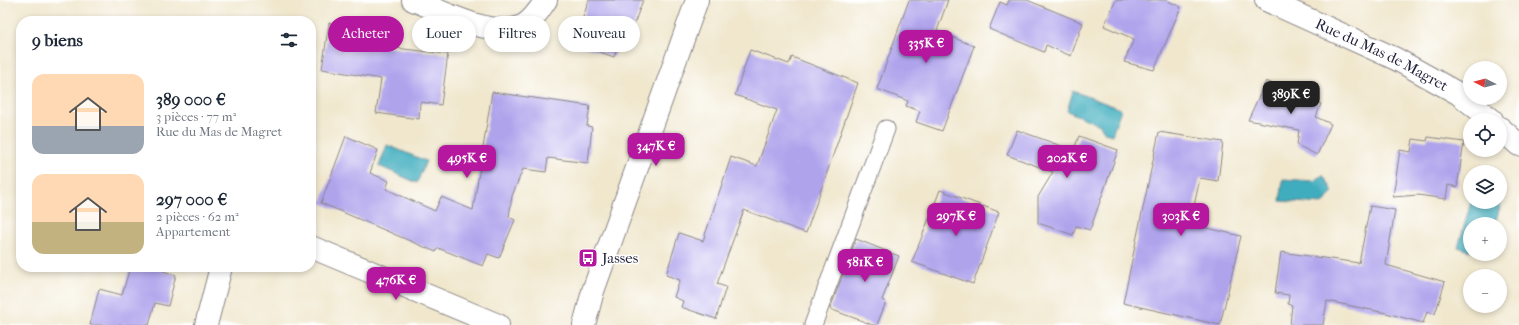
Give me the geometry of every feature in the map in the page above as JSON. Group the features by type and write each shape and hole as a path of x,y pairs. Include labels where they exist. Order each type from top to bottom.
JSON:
{"street":[{"path":"413,0 487,28 506,30 523,26 536,14 546,0"},
{"path":"584,325 593,291 697,0"},
{"name":"Rue du Mas de Magret","path":"1266,0 1396,59 1459,94 1483,113"},
{"path":"1507,134 1519,145"},
{"path":"316,249 498,325"},
{"path":"206,325 220,272"}],"lane":[{"path":"813,325 886,129"}],"water":[{"path":"1073,91 1121,109 1112,135 1105,133 1100,125 1067,111"},
{"path":"387,145 426,161 417,183 379,166"},
{"path":"1323,175 1333,191 1323,204 1280,201 1283,179 1314,181"},
{"path":"1469,209 1499,209 1497,217 1467,217"},
{"path":"1463,230 1463,249 1458,247"}],"building":[{"path":"589,0 643,0 637,16 583,16"},
{"path":"909,0 948,0 937,31 974,46 942,131 916,122 920,111 906,106 908,101 877,89"},
{"path":"1009,0 1027,0 1083,23 1071,56 1046,45 1044,52 989,29 1000,2 1007,5"},
{"path":"1116,0 1166,0 1181,7 1154,70 1124,62 1134,39 1104,26"},
{"path":"328,30 328,52 404,52 404,49 412,50 412,52 448,54 441,105 420,102 419,119 376,113 381,79 322,69"},
{"path":"750,50 789,64 792,57 858,83 806,233 744,210 717,284 726,287 716,319 681,307 683,301 674,297 680,280 666,275 679,233 703,241 731,157 757,166 777,110 735,95"},
{"path":"600,52 616,52 614,57"},
{"path":"1266,81 1321,104 1316,117 1331,124 1317,155 1297,145 1299,130 1248,120"},
{"path":"492,92 590,106 587,126 592,127 588,163 548,158 546,172 523,169 512,196 509,217 515,220 499,258 488,254 483,266 438,248 436,252 321,203 346,136 378,150 370,173 389,181 386,189 435,211 441,197 473,210"},
{"path":"1017,130 1067,148 1074,149 1079,136 1118,150 1090,230 1076,226 1073,235 1038,223 1038,197 1053,172 1007,155"},
{"path":"1159,132 1223,142 1218,181 1200,178 1190,224 1241,236 1220,325 1123,303"},
{"path":"1428,137 1463,142 1457,187 1448,185 1446,199 1418,195 1393,197 1400,150 1411,152 1413,139 1427,141"},
{"path":"940,190 999,212 973,284 912,262"},
{"path":"1370,206 1395,210 1386,265 1445,282 1435,314 1427,312 1423,323 1386,313 1327,301 1323,325 1290,325 1292,305 1288,304 1289,295 1275,293 1281,252 1359,263"},
{"path":"856,239 899,256 882,300 886,302 877,325 873,325 830,309"},
{"path":"129,272 166,272 176,275 168,306 155,303 149,325 90,325 99,289 122,295"}],"place":[{"name":"Jasses","path":"588,258"}]}
